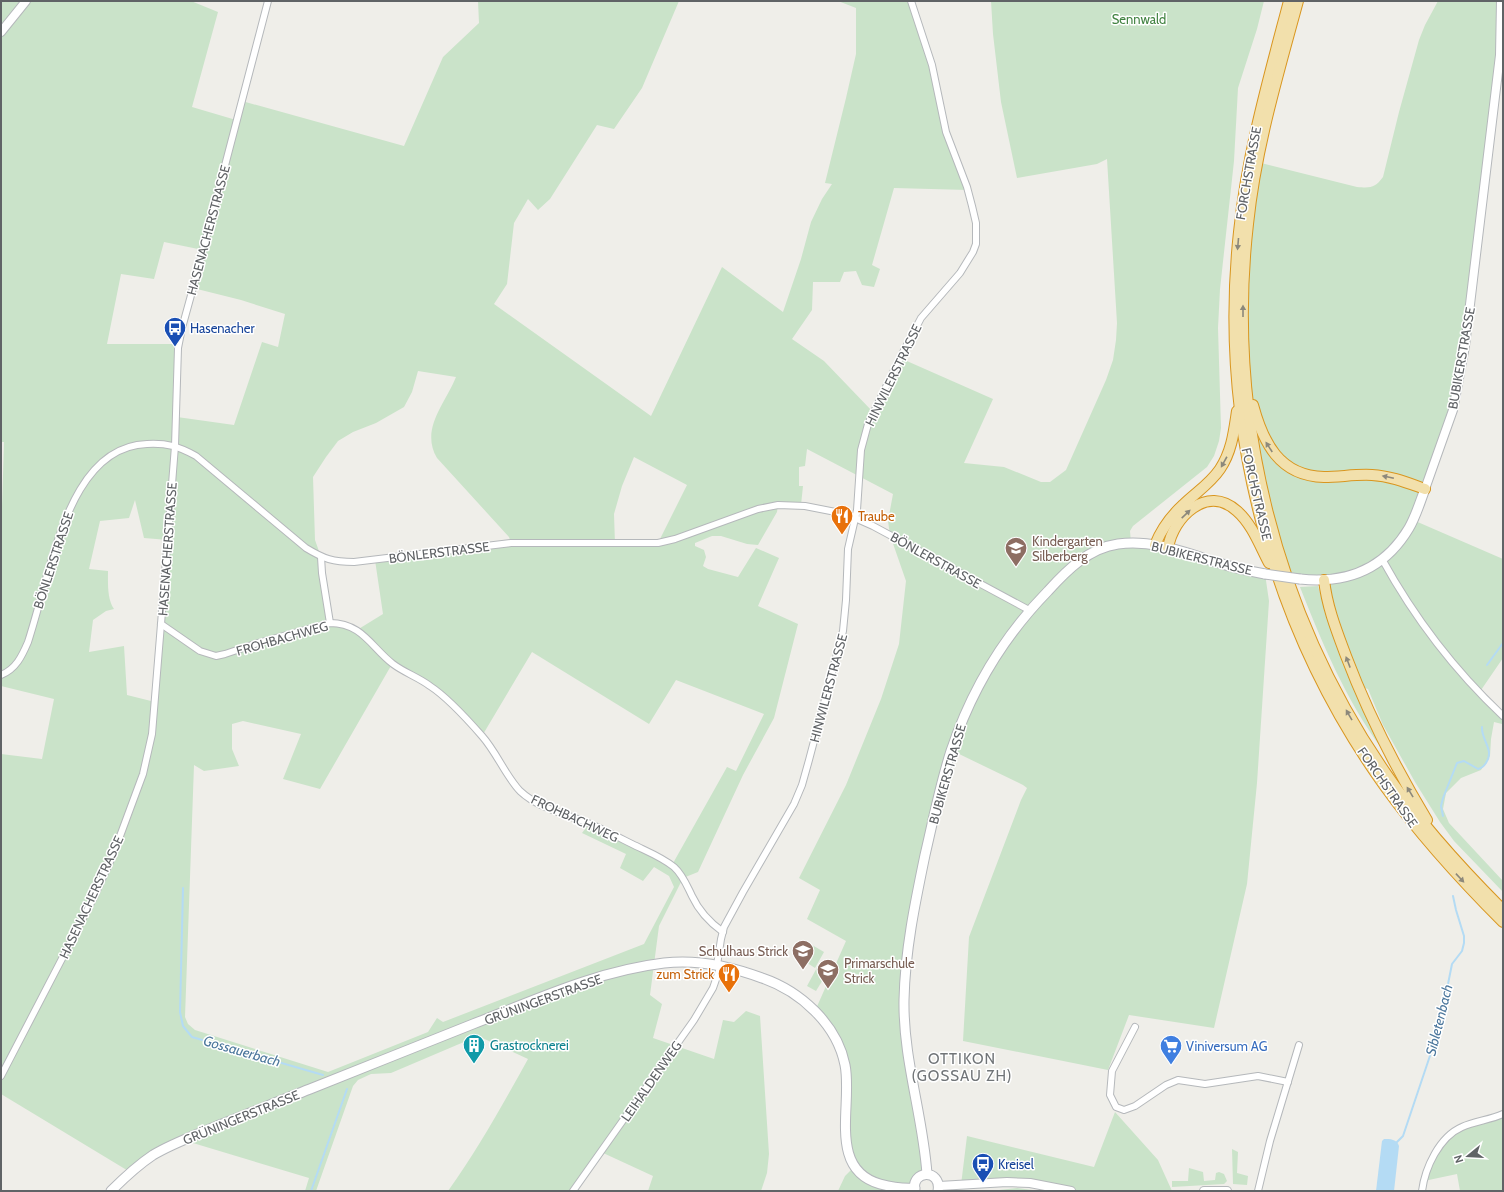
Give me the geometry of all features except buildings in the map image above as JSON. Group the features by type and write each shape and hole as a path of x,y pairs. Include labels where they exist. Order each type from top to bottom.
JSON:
{"highway":[{"name":"FORCHSTRASSE","path":"1289,1 1261,107 1247,169 1236,260 1234,304 1239,397 1247,454 1256,499 1268,546 1297,628 1343,721 1371,766 1407,816 1432,846 1503,922"},
{"name":"FORCHSTRASSE","path":"1298,1 1264,127 1251,198 1246,237 1243,286 1245,378 1254,448 1268,515 1283,567 1306,627 1330,679 1362,737 1402,795 1445,849 1503,910"},
{"path":"1245,378 1256,417 1265,440 1275,455 1290,467 1306,475 1318,477 1361,474 1384,476 1425,489"},
{"path":"1155,545 1173,515 1210,482 1225,460 1233,439 1239,397"},
{"path":"1168,548 1174,528 1190,509 1207,502 1222,503 1235,510 1245,520 1283,590"},
{"path":"1324,580 1326,598 1339,638 1368,710 1407,786 1445,849"}],"main road":[{"name":"BUBIKERSTRASSE","path":"927,1174 922,1127 905,1034 905,965 911,924 930,834 950,753 976,690 998,652 1029,610 1070,567 1081,559 1100,550 1116,544 1140,543 1168,548 1227,566 1265,574 1300,579 1324,580 1341,578 1355,575 1370,568 1382,559 1397,544 1408,529 1425,489"},
{"name":"GRÜNINGERSTRASSE","path":"111,1191 130,1172 154,1155 183,1140 527,1002 598,978 653,965 691,962 719,965 759,976 776,984 805,1003 823,1020 837,1041 845,1063 847,1080 847,1146 852,1163 861,1174 875,1182 915,1190"},
{"path":"915,1190 916,1181 920,1176 927,1174 935,1178 939,1189"}],"street":[{"path":"1,32 26,1"},
{"name":"HASENACHERSTRASSE","path":"1,1076 113,855 143,774 152,734 162,624 176,446 177,356 182,328 194,288 268,1"},
{"name":"HINWILERSTRASSE","path":"719,965 723,932 743,892 792,809 802,785 842,636 846,600 847,555 855,518 861,450 866,431 873,412 921,318 960,273 973,252 976,244 976,223 967,187 946,132 932,65 911,1"},
{"name":"BUBIKERSTRASSE","path":"1425,489 1453,410 1465,346 1500,55 1501,1"},
{"name":"BÖNLERSTRASSE","path":"1,674 14,666 23,655 58,536 70,506 86,481 102,463 114,454 128,447 141,444 176,446 196,456 306,548 321,557 338,562 354,562 512,543 658,543 675,539 745,513 778,505 805,506 842,513 855,518 919,550 973,581 1029,610"},
{"path":"321,557 322,574 330,623"},
{"path":"1382,559 1414,613 1436,644 1473,688 1503,716"},
{"name":"FROHBACHWEG","path":"162,624 200,651 216,656 330,623 341,624 357,630 392,663 404,672 430,686 447,700 482,736 493,750 512,781 532,800 547,808 589,824 655,855 674,867 682,876 694,901 709,922 723,932"},
{"name":"LEIHALDENWEG","path":"572,1191 698,1014 713,988 719,965"},
{"path":"1134,1028 1112,1071 1110,1094 1116,1107 1124,1110 1135,1106 1166,1085 1178,1080 1205,1084 1258,1076 1288,1082"},
{"path":"1258,1191 1268,1147 1299,1045"},
{"path":"1422,1191 1424,1181 1435,1155 1450,1135 1462,1127 1503,1114"},
{"path":"939,1189 1007,1182 1037,1184 1071,1191"},
{"path":"1204,1191 1227,1191"}],"green space":[{"name":"Sennwald","path":"1,1 191,1 218,12 192,107 236,120 242,101 404,146 443,57 479,23 478,1 679,1 642,88 614,129 597,125 550,199 538,210 528,199 514,223 507,284 494,304 651,416 722,267 783,312 801,259 811,222 822,199 832,184 825,183 856,54 856,8 838,1 911,1 927,46 941,114 968,190 894,188 872,265 880,269 874,287 862,285 856,271 844,272 840,282 813,282 812,310 792,339 824,361 873,412 900,358 993,399 964,463 1004,467 1041,482 1050,482 1066,470 1106,380 1113,360 1117,323 1107,159 1097,164 1017,178 1001,102 993,34 991,1 1264,1 1257,29 1238,88 1234,161 1220,289 1218,328 1221,428 1219,441 1214,456 1207,467 1133,526 1130,531 1131,543 1265,574 1269,601 1257,783 1247,884 1214,1028 1129,1015 1108,1070 963,1041 969,937 1021,800 1027,788 955,752 931,827 904,1002 927,1164 915,1184 893,1191 838,1191 845,1176 854,1167 852,1163 845,1063 815,1011 846,941 807,919 820,890 799,878 846,785 881,699 899,644 906,581 890,535 888,521 893,494 807,449 805,466 799,467 799,486 803,486 801,505 778,505 777,512 758,545 747,544 721,536 712,536 695,543 695,546 704,550 706,557 703,566 708,569 738,577 756,548 779,558 758,606 798,624 774,718 743,775 698,872 683,878 659,926 650,995 662,1004 653,1038 714,1059 723,1020 734,1022 746,1011 760,1016 769,1154 767,1173 761,1191 648,1191 653,1176 601,1152 573,1191 448,1191 480,1143 528,1059 478,1036 391,1073 371,1074 358,1080 353,1086 316,1191 305,1191 309,1178 183,1140 130,1172 1,1094 1,754 42,759 54,699 1,686 1,539 4,442 1,442","holes":["164,242 203,250 193,288 241,300 285,314 278,347 262,342 234,425 177,417 174,362 175,344 107,344 121,274 154,279","418,371 456,377 436,417 431,437 432,447 437,458 509,537 511,543 375,560 383,614 357,630 330,623 321,557 315,540 313,477 338,441 353,432 376,423 404,407 412,392","634,457 687,485 658,543 615,544 614,514 622,486","135,500 144,538 168,540 155,702 127,695 124,646 89,652 93,620 106,611 114,609 109,596 108,571 89,569 100,521 129,518","532,652 649,724 676,680 764,714 736,771 727,767 672,865 589,824 582,833 626,854 620,868 643,881 654,867 669,876 674,887 644,944 443,1022 437,1018 428,1032 328,1072 195,1030 188,1024 185,1017 194,765 204,771 239,766 232,749 232,724 243,721 301,734 283,779 320,789 392,664 447,700 482,736"]},
{"path":"1438,1 1503,1 1503,82 1498,81 1457,391 1413,520 1503,559 1503,658 1479,693 1503,716 1503,723 1494,722 1490,756 1481,770 1461,778 1446,793 1443,809 1449,823 1503,881 1503,892 1454,841 1440,822 1415,782 1383,725 1368,689 1358,686 1324,580 1287,577 1268,515 1243,351 1257,162 1357,187 1369,187 1378,183 1383,177 1419,40"},
{"path":"1318,586 1334,639 1352,685 1382,749 1357,711 1346,691 1326,650 1300,587"},
{"path":"807,942 824,952 815,968 798,957"},
{"path":"820,962 830,968 816,991 807,986"},
{"path":"1115,1112 1158,1160 1172,1191 1071,1191 1037,1184 961,1185 967,1136 1094,1167"},
{"path":"1503,1114 1503,1191 1460,1191 1457,1174 1424,1181 1431,1163 1450,1135"},
{"path":"1232,1149 1238,1152 1237,1173 1248,1176 1247,1185 1233,1184"},
{"path":"1189,1168 1203,1172 1204,1181 1215,1180 1216,1173 1219,1172 1224,1174 1227,1181 1224,1184 1172,1187 1172,1181 1188,1181"},
{"path":"1017,1188 1040,1191 990,1191"}],"water":[{"path":"1384,1139 1391,1139 1399,1146 1394,1191 1376,1191 1382,1141"}],"waterway":[{"name":"Sibletenbach","path":"1487,665 1503,643"},
{"name":"Sibletenbach","path":"1443,816 1441,806 1443,798 1457,763 1464,761 1478,769 1486,763 1489,754 1483,736 1482,727"},
{"name":"Gossauerbach","path":"183,888 180,1012 183,1026 192,1037 323,1075"},
{"name":"Sibletenbach","path":"1397,1142 1403,1136 1439,1029 1452,964 1462,951 1464,943 1464,936 1453,896"},
{"name":"Gossauerbach","path":"311,1191 347,1089"}],"place":[{"name":"Hasenacher","path":"175,348"},
{"name":"Traube","path":"842,536"},
{"name":"Kindergarten Silberberg","path":"1016,568"},
{"name":"Schulhaus Strick","path":"803,970"},
{"name":"Primarschule Strick","path":"828,990"},
{"name":"zum Strick","path":"729,994"},
{"name":"Grastrocknerei","path":"474,1064"},
{"name":"Viniversum AG","path":"1171,1066"},
{"name":"Kreisel","path":"983,1184"}],"district":[{"name":"OTTIKON (GOSSAU ZH)","path":"962,1068"}]}
